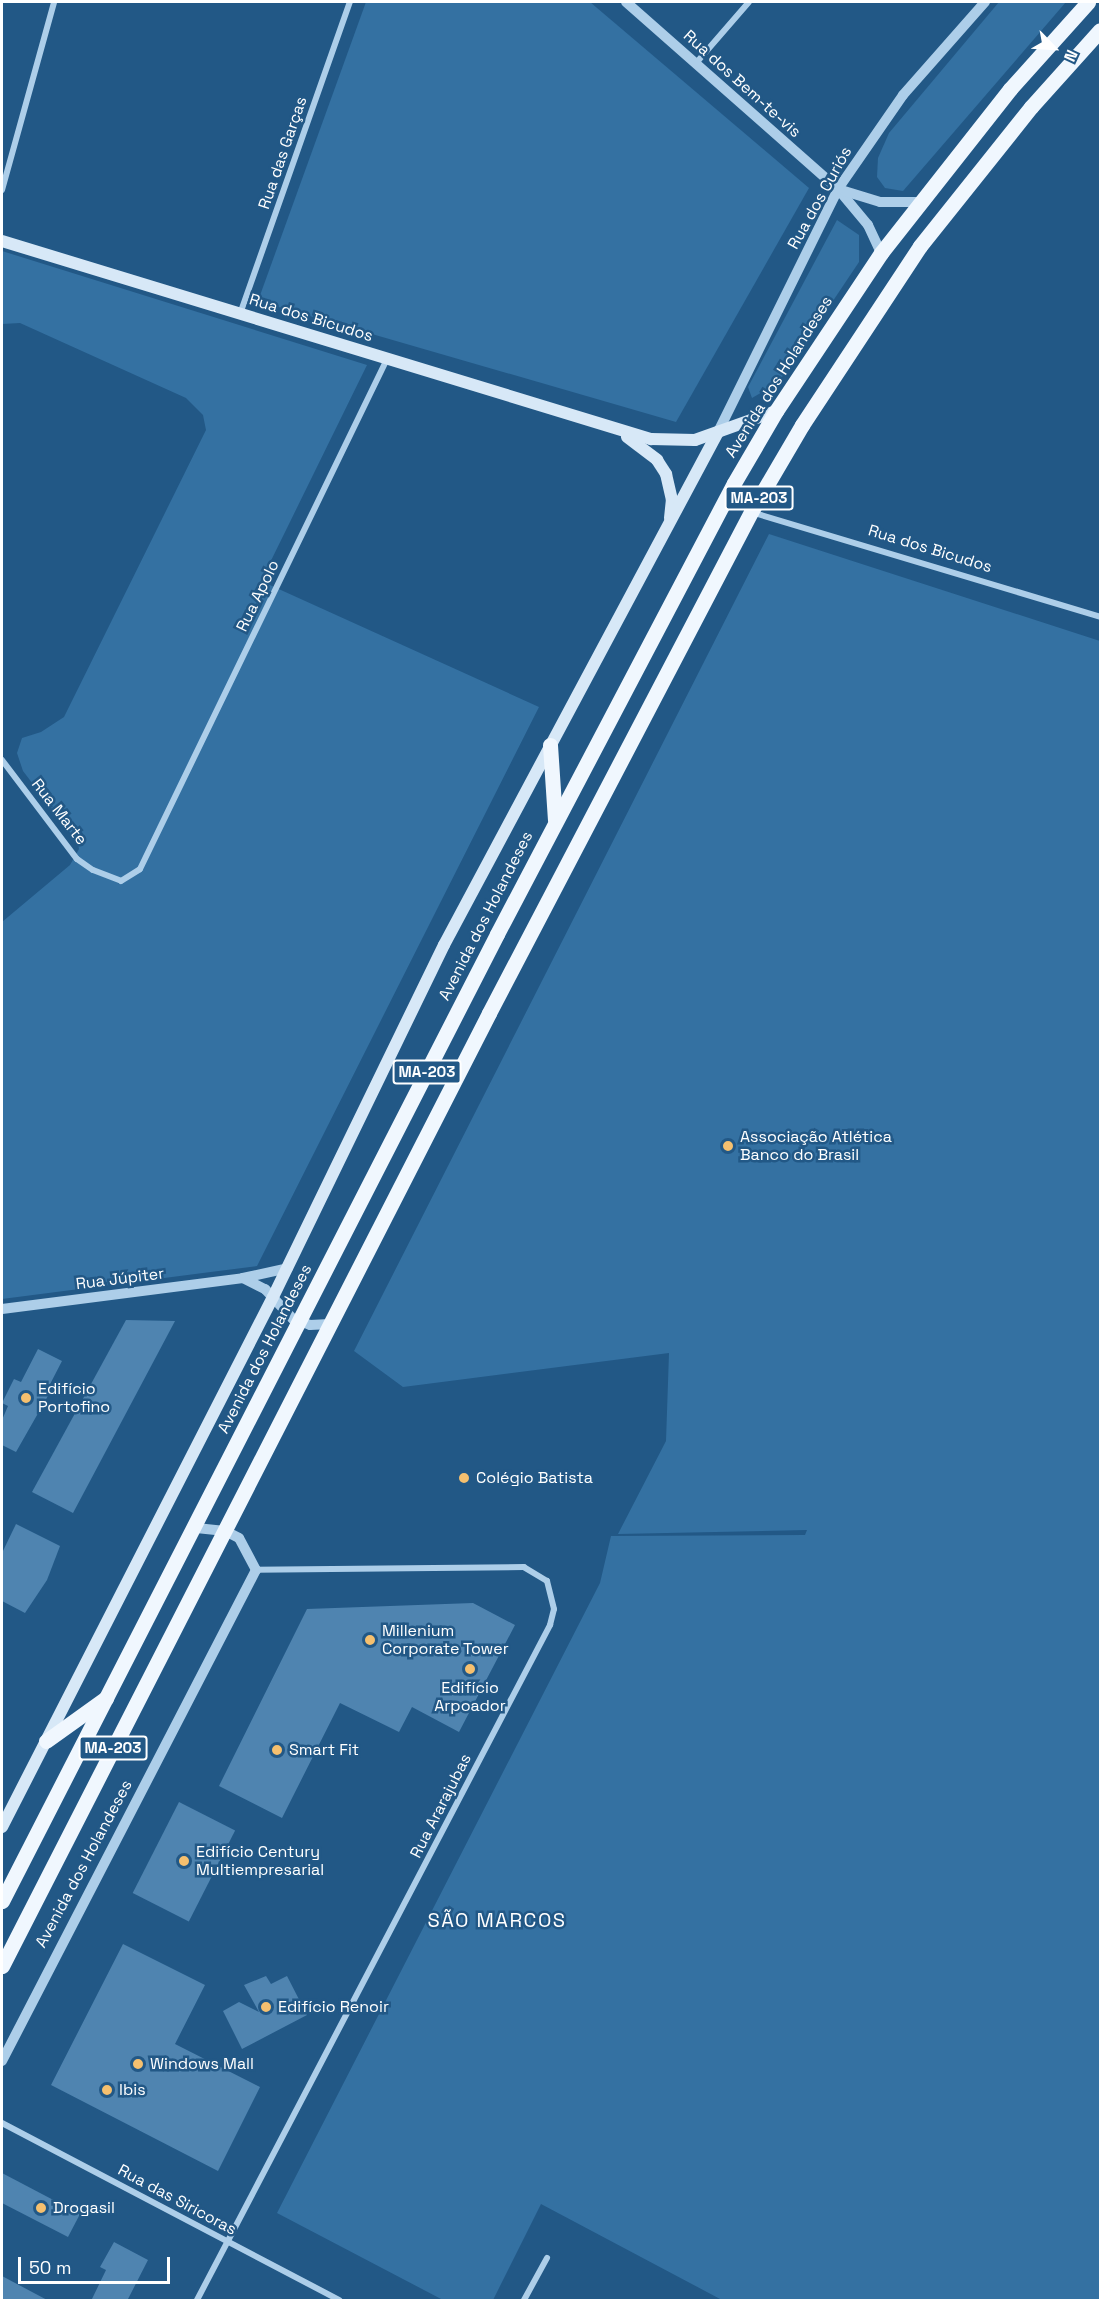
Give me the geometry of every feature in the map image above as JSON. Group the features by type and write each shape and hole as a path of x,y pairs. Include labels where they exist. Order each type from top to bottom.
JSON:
{"main road":[{"name":"Avenida dos Holandeses","path":"2,1901 689,562 776,411 881,253 1010,89 1088,2"},
{"name":"Avenida dos Holandeses","path":"2,1966 330,1324 751,512 808,416 920,246 1031,107 1101,30"},
{"name":"Rua dos Bicudos","path":"2,241 669,442 695,440 776,411"},
{"name":"Rua dos Bicudos","path":"611,426 646,450 666,474 672,499 669,525"},
{"name":"Avenida dos Holandeses","path":"2,1827 288,1268 444,945 718,432"},
{"path":"550,745 555,822"},
{"path":"46,1741 106,1698"}],"street":[{"path":"2,190 54,2"},
{"name":"Rua das Garças","path":"240,314 350,2"},
{"name":"Rua dos Bem-te-vis","path":"626,2 697,62 838,189 868,225 881,253"},
{"path":"697,62 749,2"},
{"name":"Rua dos Curiós","path":"718,432 838,189 903,95 985,2"},
{"name":"Rua dos Bem-te-vis","path":"838,189 880,202 919,202"},
{"name":"Rua Apolo","path":"153,845 387,358"},
{"name":"Rua dos Bicudos","path":"751,512 1101,617"},
{"name":"Rua Marte","path":"2,760 77,858 93,870 121,881 129,878 140,869 153,845"},
{"name":"Rua Júpiter","path":"2,1309 243,1278 288,1268"},
{"path":"243,1278 273,1297 285,1315 299,1322 330,1324"},
{"path":"194,1528 225,1531 245,1545 256,1570"},
{"name":"Rua Ararajubas","path":"197,2301 544,1635 554,1609 547,1581 524,1567 256,1570"},
{"name":"Avenida dos Holandeses","path":"2,2061 256,1570"},
{"name":"Rua das Siricoras","path":"2,2123 339,2301"},
{"path":"524,2301 547,2258"}],"shaded area":[{"path":"366,2 590,2 809,188 676,422 258,301"},
{"path":"999,2 1066,2 903,191 885,188 877,177 878,158 889,133"},
{"path":"837,220 859,235 859,262 778,383 752,398 748,387"},
{"path":"2,251 367,365 261,581 539,707 257,1266 2,1299 2,922 70,865 79,849 78,843 23,771 17,753 22,738 41,732 64,717 206,430 203,415 186,398 20,323 2,324"},
{"path":"769,534 1100,641 1100,2300 722,2300 541,2204 493,2300 443,2300 277,2213 600,1583 611,1536 805,1535 807,1530 618,1534 666,1441 669,1353 403,1387 354,1351"}],"building":[{"path":"126,1320 175,1321 73,1513 32,1492"},
{"name":"Edifício Portofino","path":"38,1349 62,1361 46,1392 49,1394 16,1452 2,1445 2,1420 8,1406 2,1403 14,1379 21,1382"},
{"path":"16,1524 60,1546 47,1580 25,1613 2,1601 2,1553"},
{"path":"473,1603 515,1625 459,1732 412,1707 399,1732 340,1703 282,1818 219,1786 307,1609"},
{"name":"Edifício Century Multiempresarial","path":"179,1802 235,1831 189,1921 133,1893"},
{"name":"Windows Mall","path":"123,1944 205,1985 175,2044 260,2087 218,2171 51,2085"},
{"name":"Edifício Renoir","path":"266,1976 271,1984 287,1976 307,2015 242,2049 223,2011 239,2002 259,2012 244,1985"},
{"name":"Drogasil","path":"2,2173 80,2214 68,2237 2,2203"},
{"path":"114,2242 148,2260 127,2301 91,2301 106,2270 100,2267"},
{"path":"2,2276 49,2301 2,2301"}],"place":[{"name":"Associação Atlética Banco do Brasil","path":"728,1146"},
{"name":"Edifício Portofino","path":"26,1398"},
{"name":"Colégio Batista","path":"464,1478"},
{"name":"Millenium Corporate Tower","path":"370,1640"},
{"name":"Edifício Arpoador","path":"470,1669"},
{"name":"Smart Fit","path":"277,1750"},
{"name":"Edifício Century Multiempresarial","path":"184,1861"},
{"name":"Edifício Renoir","path":"266,2007"},
{"name":"Windows Mall","path":"138,2064"},
{"name":"Ibis","path":"107,2090"},
{"name":"Drogasil","path":"41,2208"}],"district":[{"name":"SÃO MARCOS","path":"497,1920"}]}
